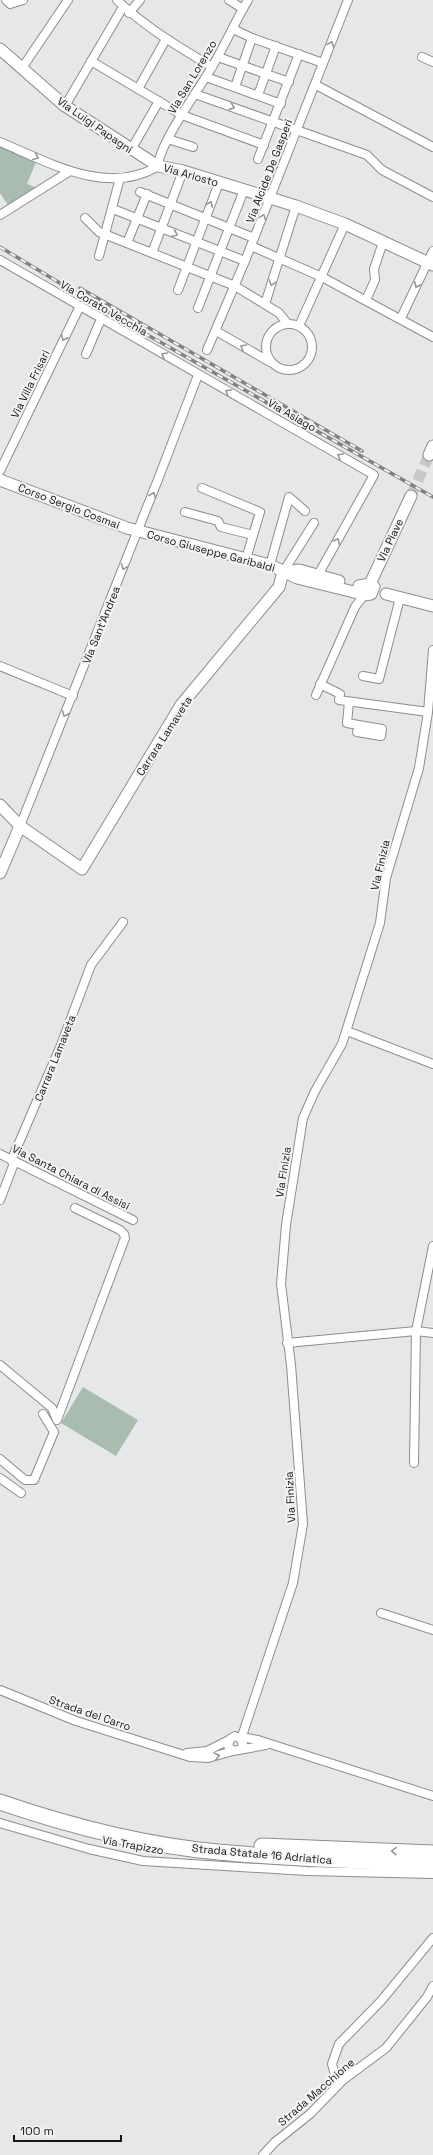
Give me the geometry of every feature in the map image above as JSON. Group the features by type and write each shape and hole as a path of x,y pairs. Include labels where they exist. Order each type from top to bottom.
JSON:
{"highway":[{"name":"Strada Statale 16 Adriatica","path":"0,1792 87,1819 155,1833 217,1843 433,1853"},
{"name":"Strada Statale 16 Adriatica","path":"0,1802 86,1828 152,1842 210,1851 306,1859 433,1864"}],"street":[{"path":"6,0 10,4 23,0"},
{"path":"22,68 68,0"},
{"path":"117,0 126,10 166,39 212,67"},
{"path":"65,106 91,61 126,10 140,0"},
{"path":"229,0 242,9"},
{"name":"Via San Lorenzo","path":"158,166 158,159 168,139 218,57 248,0"},
{"name":"Via Alcide De Gasperi","path":"207,350 245,262 296,130 316,85 323,63 348,0"},
{"path":"233,29 252,38 323,63"},
{"path":"235,87 252,38"},
{"path":"138,89 166,39"},
{"path":"258,95 276,46"},
{"name":"Via Luigi Papagni","path":"1,54 22,68 65,106 158,166"},
{"path":"258,159 281,104 299,54"},
{"path":"218,57 289,82"},
{"path":"422,57 433,62"},
{"path":"91,61 182,115 264,145"},
{"path":"206,76 281,104"},
{"path":"316,85 433,147"},
{"path":"195,94 361,153 374,160 382,170 433,197"},
{"path":"131,150 159,101"},
{"path":"168,139 193,147"},
{"name":"Via Ariosto","path":"0,142 70,172 109,179 143,175 158,166 183,171 270,197 345,224 430,264"},
{"path":"152,253 183,171"},
{"path":"0,215 70,172"},
{"path":"98,256 106,235 120,178"},
{"path":"178,290 195,242 219,183"},
{"path":"198,308 244,190"},
{"path":"127,243 137,218 144,193 229,228 279,258 322,277 401,318 433,337"},
{"path":"265,304 296,206"},
{"path":"113,209 245,262"},
{"path":"85,218 99,232 235,286 279,313 287,323"},
{"path":"300,326 345,224"},
{"path":"366,300 375,280 374,269 383,242"},
{"path":"401,318 430,264 433,251"},
{"name":"Via Corato Vecchia","path":"0,260 198,375"},
{"name":"Via Villa Frisari","path":"0,471 80,306"},
{"path":"86,354 101,319"},
{"path":"216,331 277,367 292,370 300,368 307,362 312,351 311,338 306,330 300,326 287,323 274,329 266,341 267,355 270,362"},
{"name":"Via Asiago","path":"198,375 374,476 318,575"},
{"name":"Via Sant'Andrea","path":"0,873 73,696 198,375"},
{"name":"Corso Sergio Cosmai","path":"0,480 138,531"},
{"path":"202,488 260,512 246,559"},
{"name":"Via Piave","path":"366,590 411,496"},
{"path":"270,565 289,497 305,511"},
{"path":"185,512 218,521 221,528 253,535"},
{"path":"283,572 314,523"},
{"name":"Corso Giuseppe Garibaldi","path":"138,531 270,565 297,578 386,594 433,606"},
{"name":"Corso Giuseppe Garibaldi","path":"283,572 300,570 366,590"},
{"name":"Carrara Lamaveta","path":"20,826 82,869 181,705 279,587 283,572"},
{"path":"316,695 355,607 366,590"},
{"path":"363,676 379,679 400,598"},
{"name":"Via Finizia","path":"242,1739 293,1583 303,1524 291,1365 280,1284 282,1254 303,1118 315,1091 342,1044 380,923 386,878 419,768 428,712 433,650"},
{"path":"1,669 73,696"},
{"path":"320,684 340,694 339,700 428,712"},
{"path":"349,702 347,724 359,725"},
{"path":"0,805 20,826"},
{"name":"Carrara Lamaveta","path":"0,1200 13,1166 12,1159 61,1045 92,965 123,922"},
{"path":"346,1031 433,1064"},
{"name":"Via Santa Chiara di Assisi","path":"0,1154 133,1220"},
{"path":"0,1364 52,1408 57,1420 124,1238 124,1234 120,1230 75,1208"},
{"path":"414,1463 416,1331 430,1272 433,1246"},
{"path":"287,1343 416,1331 433,1333"},
{"path":"0,1459 25,1480 34,1480 54,1432 43,1414"},
{"path":"0,1478 21,1493"},
{"path":"381,1613 433,1630"},
{"name":"Strada del Carro","path":"0,1690 76,1721 190,1757 208,1758 237,1750 271,1745"},
{"name":"Via Finizia","path":"230,1739 250,1711"},
{"path":"237,1737 242,1739 243,1744 237,1750 229,1748 230,1739 237,1737"},
{"name":"Strada del Carro","path":"174,1752 191,1753 207,1751 230,1739"},
{"name":"Strada del Carro","path":"242,1739 252,1739 433,1796"},
{"name":"Via Trapizzo","path":"0,1823 89,1849 143,1861 300,1871 433,1874"},
{"path":"338,2085 332,2064 339,2044 381,2000 433,1938"},
{"name":"Strada Macchione","path":"263,2155 275,2142 310,2114 338,2085 386,2048 433,1986"}],"green space":[{"path":"0,147 36,162 27,184 37,188 8,205 0,193"},
{"path":"83,1387 138,1420 116,1456 61,1423"}],"tunnel":[{"path":"411,496 429,455"}],"railway":[{"path":"0,247 123,321 433,497"},
{"path":"80,288 362,451"}]}
